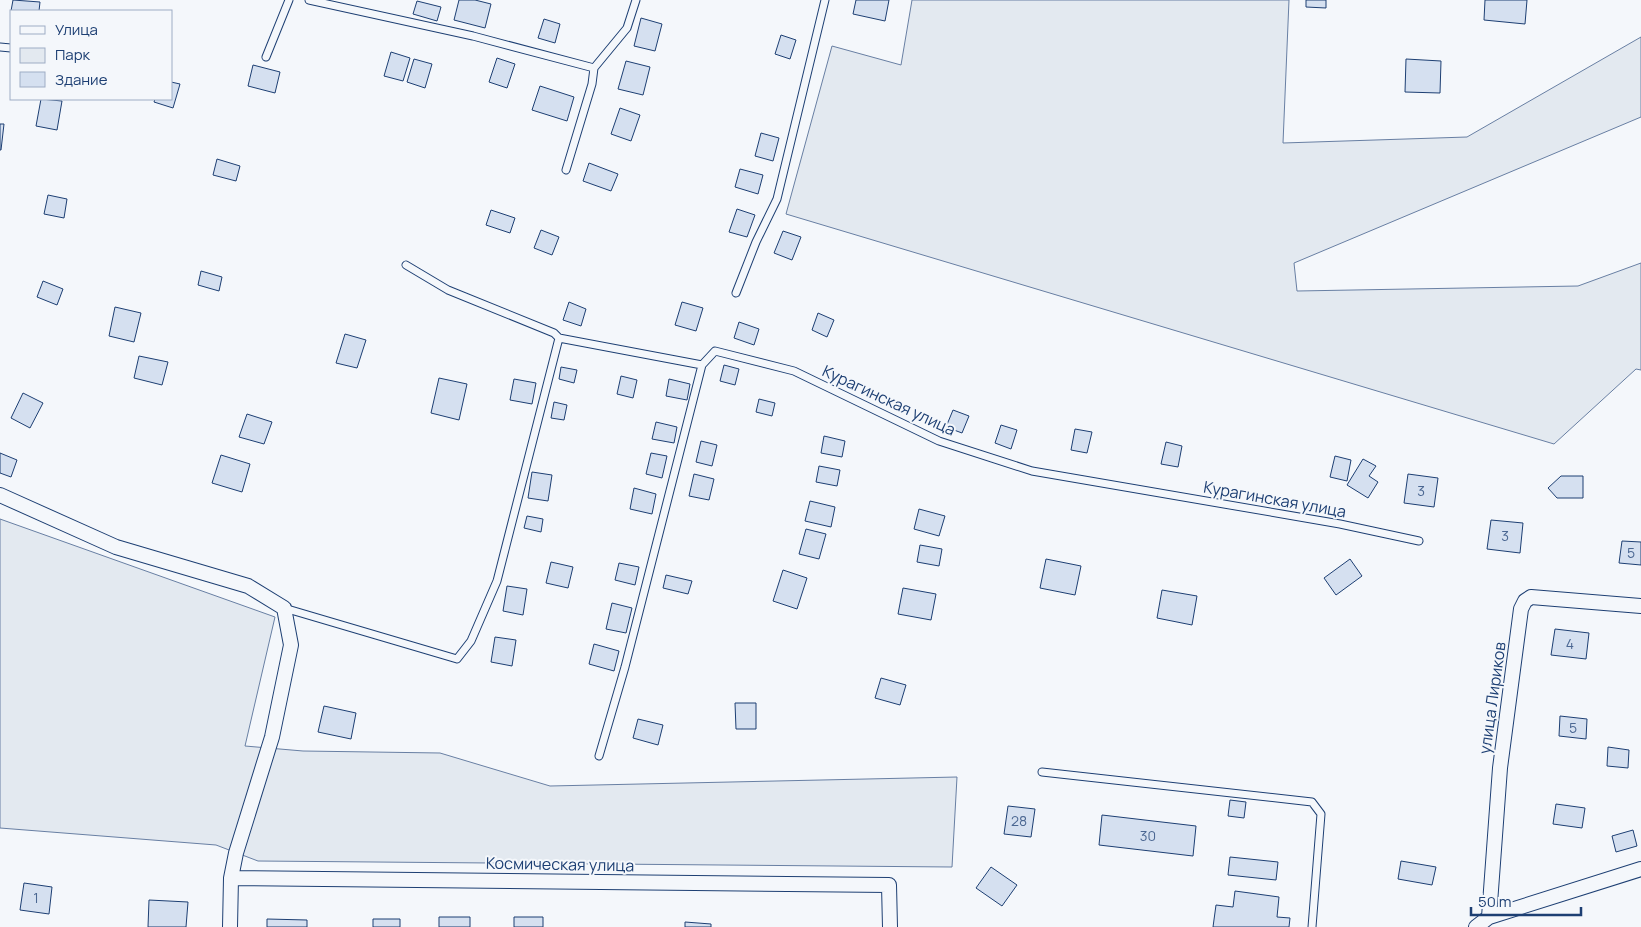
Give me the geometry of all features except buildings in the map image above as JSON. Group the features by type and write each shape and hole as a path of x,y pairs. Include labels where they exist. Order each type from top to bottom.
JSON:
{"street":[{"path":"0,494 116,547 248,586 284,608 291,645 272,737 236,853 231,878 230,927"},
{"name":"улица Лириков","path":"1489,918 1500,768 1521,609 1525,601 1531,597 1641,606"},
{"path":"1476,927 1489,918 1641,869"},
{"name":"Космическая улица","path":"231,878 889,885 890,927"}],"lane":[{"path":"266,57 289,0"},
{"path":"310,0 473,36 594,68"},
{"path":"566,170 592,84 594,68 627,28 636,0"},
{"path":"736,293 756,242 777,199 825,0"},
{"path":"406,265 448,290 554,333 559,338 702,365 625,667 598,756"},
{"path":"284,608 457,659 470,641 497,581 559,338"},
{"name":"Курагинская улица","path":"702,365 715,351 794,371 939,441 1032,471 1340,524 1419,541"},
{"path":"1042,772 1312,802 1321,814 1312,927"}],"green space":[{"path":"912,0 1289,0 1283,143 1467,137 1641,37 1641,117 1294,263 1297,291 1578,286 1641,263 1641,370 1636,369 1554,444 786,214 832,46 901,65"},
{"path":"0,519 275,617 245,746 303,751 440,753 550,786 957,777 952,867 258,861 216,845 0,828"}]}
